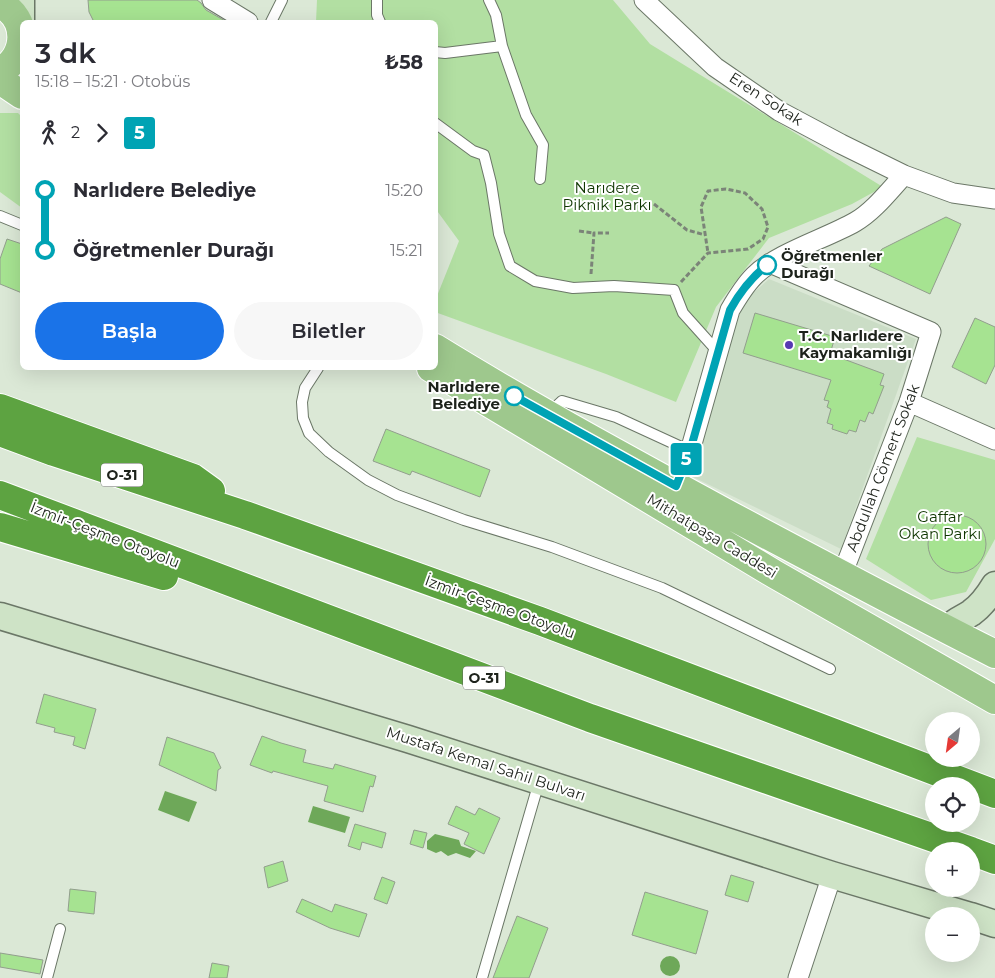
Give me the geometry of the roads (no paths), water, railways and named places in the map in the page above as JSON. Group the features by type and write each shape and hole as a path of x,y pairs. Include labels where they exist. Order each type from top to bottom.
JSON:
{"highway":[{"path":"0,408 193,478 245,515"},
{"name":"İzmir-Çeşme Otoyolu","path":"0,432 54,452 245,515 540,621 995,794"},
{"name":"İzmir-Çeşme Otoyolu","path":"0,495 590,718 945,842"},
{"path":"0,527 191,584 590,718"},
{"name":"İzmir-Çeşme Otoyolu","path":"980,854 995,860"}],"main road":[{"path":"22,0 22,20"},
{"path":"0,4 11,12 20,26"},
{"path":"0,71 12,64 20,50"},
{"path":"0,80 20,94"},
{"name":"Mithatpaşa Caddesi","path":"438,350 547,415 676,486 995,654"},
{"name":"Mithatpaşa Caddesi","path":"434,370 776,575 995,700"},
{"path":"995,585 987,597 983,615 954,622 944,639 943,650 948,668 960,681 976,684 995,679"},
{"name":"Mustafa Kemal Sahil Bulvarı","path":"0,616 408,739 832,875 940,907"},
{"name":"Mustafa Kemal Sahil Bulvarı","path":"980,919 995,924"}],"street":[{"path":"212,0 245,20"},
{"name":"Eren Sokak","path":"644,0 716,66 779,111 904,175 954,193 995,199"},
{"path":"676,486 690,451 730,310 739,294 754,276 770,263 855,222 868,213 904,175"},
{"name":"Abdullah Cömert Sokak","path":"770,263 931,332 910,402 842,575"},
{"path":"910,402 995,440"},
{"path":"798,978 832,875"}],"lane":[{"path":"272,20 282,0"},
{"path":"377,0 377,15 379,20"},
{"path":"489,0 496,15 502,46 526,115 543,145 540,179"},
{"path":"438,52 502,46"},
{"path":"438,126 473,151 484,155 491,183 499,234 510,266 535,281 572,288 614,286 674,290 683,313 718,352"},
{"path":"0,216 20,224"},
{"path":"317,370 305,388 302,402 303,418 309,433 329,452 368,480 397,496 464,520 552,547 662,588 830,669"},
{"path":"547,415 562,401 616,416 690,451"},
{"path":"482,978 539,781"},
{"path":"47,978 60,929"}],"place":[{"name":"Öğretmenler Durağı","path":"767,265"},
{"name":"T.C. Narlıdere Kaymakamlığı","path":"789,345"},
{"name":"Narlıdere Belediye","path":"514,396"}],"park label":[{"name":"Narıdere Piknik Parkı","path":"607,196"},
{"name":"Gaffar Okan Parkı","path":"940,526"}]}
